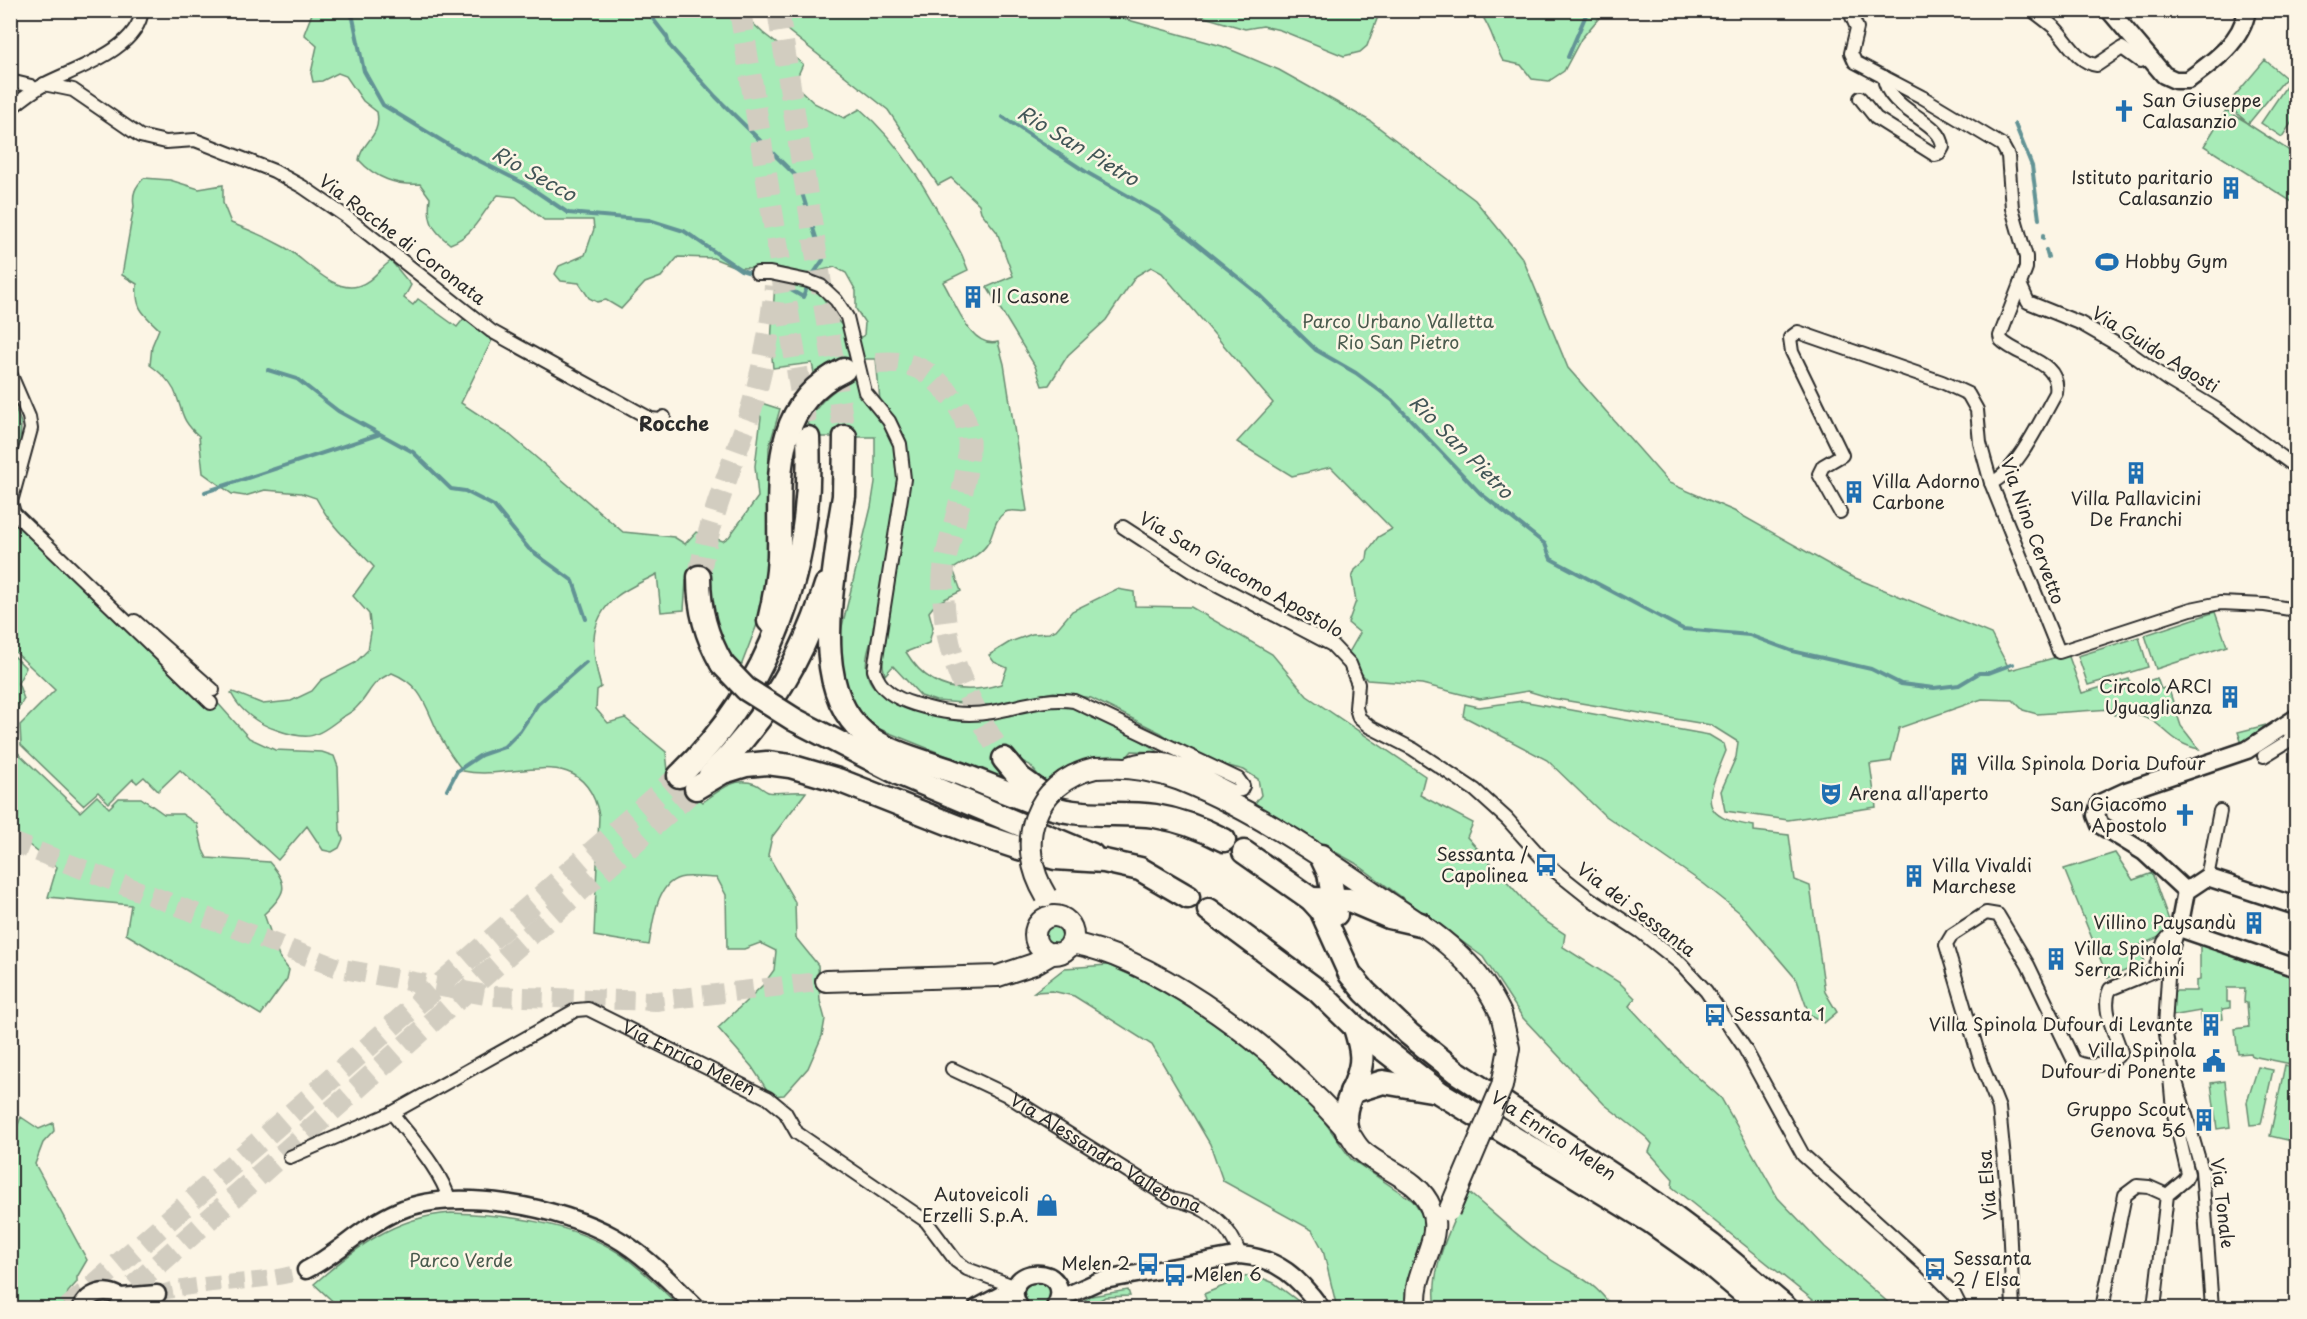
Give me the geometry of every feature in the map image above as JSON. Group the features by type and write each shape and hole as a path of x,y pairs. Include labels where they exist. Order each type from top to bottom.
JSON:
{"highway":[{"path":"756,676 775,594 782,463 788,428 807,394 829,377 844,370"},
{"path":"844,437 845,475 828,660 835,693 849,718 866,735 906,755 1052,808 1071,812 1154,816 1193,825 1224,840"},
{"path":"688,782 756,676 778,627 800,560 809,492 808,438"},
{"path":"688,782 730,755 764,714 797,658 824,591 841,517"},
{"path":"699,577 701,615 708,638 722,664 746,689 795,720 898,773 1060,840 1104,861"},
{"path":"1004,759 1030,786 1071,812"},
{"path":"688,782 746,765 766,763 790,766 838,780 968,831 1019,848 1055,858 1104,861 1140,869 1188,897"},
{"name":"Via Enrico Melen","path":"1244,852 1311,899 1329,924 1337,948 1350,974 1365,992 1409,1034 1455,1071 1656,1204 1711,1245 1786,1308"},
{"path":"1321,856 1329,873 1336,899 1337,948"},
{"path":"1311,899 1349,900 1389,917 1420,924"},
{"path":"1209,910 1318,991 1354,1027 1440,1093"},
{"path":"1347,1131 1344,1110 1362,1062 1361,1047 1354,1027"},
{"path":"1351,1092 1374,1084 1395,1082 1440,1093"},
{"name":"Via Enrico Melen","path":"1440,1093 1650,1221 1705,1260 1762,1308"}],"main road":[{"path":"1048,917 1046,896 1034,874 1031,858 1032,825 1038,810 1047,796 1063,781 1095,768 1121,766 1180,780 1253,817 1321,856 1442,940 1475,972 1501,1014 1509,1048 1502,1086 1449,1211 1433,1236 1417,1281 1417,1308"},
{"path":"826,981 998,976 1016,971 1046,949 1062,952 1071,943 1073,934 1069,922 1058,916 1048,917 1037,928 1046,949"},
{"path":"1071,943 1101,950 1190,995 1294,1076 1347,1131 1363,1152 1398,1174 1424,1195 1434,1215 1433,1236"}],"street":[{"path":"10,109 39,87 128,40 140,23 142,10"},
{"path":"1849,10 1857,28 1851,58 2002,145 2008,156 2012,208 2026,257 2026,268 2000,336 2001,340 2049,369 2057,380 2056,393 2012,466 2003,478 1991,483"},
{"path":"2032,10 2055,28 2088,63 2097,65 2122,48 2140,61 2150,58"},
{"path":"2109,10 2164,75 2175,80 2188,80 2235,40 2245,21 2247,10"},
{"path":"1860,98 1876,118 1935,156 1939,154 1943,147 1941,140 1923,121 1890,96 1885,88 1884,77"},
{"name":"Via Rocche di Coronata","path":"10,81 31,86 73,90 140,136 166,142 195,140 274,171 303,187 348,218 492,331 651,419 661,420 664,417"},
{"path":"758,273 808,280 821,286 836,300 847,316 865,392 889,421 900,444 904,479 875,663 877,679 890,694 910,703 954,714 991,712 1045,700 1074,701 1238,779 1243,786 1241,790 1233,791 1160,758 1137,759 1121,766"},
{"name":"Via Guido Agosti","path":"2020,284 2033,305 2080,323 2120,346 2168,380 2216,409 2296,467"},
{"name":"Via Nino Cervetto","path":"1840,512 1819,474 1823,466 1842,455 1792,352 1790,338 1798,332 1942,382 1968,394 1977,410 1980,443 1991,483 2054,646 2059,652 2191,609 2220,603 2265,605 2296,610"},
{"path":"10,373 30,417 31,429 11,507 14,513 211,703"},
{"name":"Via San Giacomo Apostolo","path":"1123,527 1191,572 1332,645 1350,664 1358,684"},
{"path":"123,616 134,619 213,690"},
{"name":"Via dei Sessanta","path":"1358,684 1356,708 1359,717 1370,727 1413,748 1475,790 1507,819 1550,867 1588,898 1641,932 1681,964 1723,1013 1803,1155 1927,1267 1954,1294 1961,1308"},
{"path":"2186,891 2144,852 2100,825 2096,815 2100,803 2126,791 2247,750 2296,717"},
{"path":"2264,756 2290,740 2296,722"},
{"path":"2220,810 2207,877 2186,891 2177,932 2296,967"},
{"path":"2207,877 2296,906"},
{"name":"Via Elsa","path":"2013,1308 2008,1200 1999,1108 1981,1063 1946,945 1952,935 1986,913 1998,915 2028,965 2074,1061 2082,1066 2090,1066 2115,1059 2121,1052 2107,1010 2106,999 2110,989 2154,971 2164,942 2170,935 2177,932"},
{"name":"Via Tonale","path":"2177,932 2169,962 2165,1027 2170,1061 2202,1170 2213,1287 2212,1308"},
{"name":"Via Enrico Melen","path":"290,1157 392,1113 576,1010 588,1009 768,1098 785,1112 797,1133 926,1221 956,1261 967,1269 1016,1287"},
{"path":"2154,1308 2167,1195 2185,1180 2188,1174 2174,1110 2170,1061"},
{"name":"Via Alessandro Vallebona","path":"952,1069 1005,1094 1172,1199 1190,1202 1213,1215 1227,1228 1240,1255"},
{"path":"392,1113 431,1163 450,1201"},
{"path":"2102,1308 2125,1195 2137,1186 2149,1187 2167,1195"},
{"path":"306,1270 375,1222 398,1211 428,1202 450,1201 527,1208 591,1225 636,1252 697,1308"},
{"path":"980,1307 1016,1287 1024,1277 1035,1272 1053,1280 1099,1281 1240,1255 1263,1258 1283,1268 1302,1282 1321,1308"},
{"path":"1053,1280 1059,1292 1057,1304"},
{"path":"1057,1304 1099,1281"},
{"path":"980,1307 1019,1308 1014,1294 1016,1287"},
{"path":"81,1308 87,1299 97,1293 107,1292 125,1303 158,1294 139,1308"}],"green space":[{"path":"313,11 740,11 763,33 803,64 794,84 814,103 844,118 860,109 905,158 962,255 968,270 943,282 972,332 979,339 998,342 1004,364 1027,511 1004,513 998,519 985,547 977,555 953,569 961,591 936,603 929,612 933,627 929,643 906,652 915,664 935,682 959,689 986,688 1001,684 1007,668 994,662 989,655 1010,642 1032,634 1049,633 1056,630 1072,611 1117,589 1134,592 1135,606 1191,607 1272,654 1307,696 1425,776 1420,795 1473,823 1467,837 1539,917 1565,934 1563,947 1620,983 1635,998 1629,1006 1684,1065 1721,1098 1778,1198 1825,1247 1891,1305 1888,1308 1823,1308 1672,1187 1673,1179 1649,1152 1652,1144 1604,1104 1523,1018 1483,957 1355,863 1253,806 1261,795 1258,779 1244,770 1194,757 1161,733 1091,698 1054,692 989,705 936,701 921,696 893,666 885,675 883,655 888,620 879,619 866,662 868,677 880,693 902,705 937,716 961,719 1006,715 1053,705 1072,707 1098,716 1159,752 1132,751 1125,759 1046,785 1030,765 1006,753 1002,778 877,728 858,713 844,692 836,660 871,507 875,482 875,437 801,437 810,418 822,402 836,389 854,379 858,381 867,400 880,401 876,359 861,359 816,383 812,363 773,368 771,346 775,280 818,289 840,324 853,334 861,337 864,335 865,323 856,309 856,291 846,273 835,267 806,274 777,267 738,268 713,258 678,257 661,277 645,283 621,309 606,300 597,302 589,298 579,283 561,281 555,274 559,266 585,255 594,229 593,220 544,220 516,197 498,195 472,229 450,244 432,224 429,212 430,198 420,184 403,184 387,180 372,172 359,160 363,148 377,128 377,112 363,101 346,76 338,73 322,81 313,82 311,73 317,46 304,34"},
{"name":"Parco Urbano Valletta Rio San Pietro","path":"763,11 1096,11 1222,46 1279,70 1370,121 1475,200 1523,259 1568,368 1669,483 1734,511 1848,575 1991,634 2010,670 2068,654 2082,693 2129,679 2132,686 2157,678 2161,689 2168,687 2181,726 2199,749 2176,740 2152,720 2142,716 2114,715 2111,709 2037,714 2023,710 2013,700 1982,699 1899,728 1891,761 1870,764 1876,807 1788,820 1725,811 1721,791 1736,757 1738,742 1711,725 1551,698 1528,691 1480,699 1422,684 1367,680 1347,656 1360,633 1348,623 1356,601 1352,578 1355,570 1367,559 1368,551 1378,537 1392,529 1331,467 1292,476 1237,442 1273,403 1162,273 1151,267 1136,276 1106,320 1068,355 1049,385 1042,386 1035,366 987,287 1013,276 997,232 981,212 979,204 951,178 938,185 888,110"},
{"path":"1184,11 1380,11 1367,46 1360,52 1344,56 1280,30 1263,26 1245,29"},
{"path":"1468,11 1605,11 1581,39 1564,71 1549,81 1532,79 1521,65 1503,61 1480,13"},
{"path":"2265,60 2286,78 2248,124 2296,155 2296,195 2292,202 2204,146 2226,110 2248,123 2227,105"},
{"path":"2291,79 2296,83 2296,116 2282,137 2261,123"},
{"path":"144,178 170,180 199,189 223,185 223,203 231,223 286,248 329,280 348,287 358,286 367,282 391,261 411,285 404,298 413,305 418,299 457,327 465,317 494,336 461,403 510,435 623,532 674,537 685,544 696,532 723,541 729,537 758,497 755,466 761,417 755,408 758,402 780,409 769,447 767,582 761,614 738,674 722,653 705,574 686,580 684,610 661,612 657,574 620,594 606,607 600,617 594,639 594,651 601,687 597,690 596,709 608,723 625,718 666,752 668,771 703,802 721,789 740,782 755,784 771,793 806,792 772,837 768,855 795,902 796,938 818,965 820,1001 825,1019 822,1036 808,1068 784,1095 771,1096 752,1067 718,1028 764,984 774,970 776,951 760,943 744,949 727,949 726,895 717,878 684,877 674,880 667,886 657,904 649,945 594,936 599,815 591,792 578,778 562,771 544,769 483,773 463,771 446,747 419,694 404,679 392,673 378,681 353,711 325,730 311,736 297,736 263,724 244,711 235,700 231,693 233,692 263,704 291,701 312,691 321,680 355,663 368,650 371,632 369,614 353,596 374,567 335,527 316,498 301,493 265,490 245,496 232,494 203,473 199,436 185,420 172,386 150,365 152,346 159,329 141,310 137,299 137,284 122,275 134,206 133,198 136,188"},
{"path":"10,395 21,423 20,448 11,442"},
{"path":"10,516 215,700 249,738 275,750 322,752 334,756 338,767 340,830 343,839 339,848 332,852 323,850 307,826 278,860 180,770 158,791 144,777 137,783 133,779 109,803 98,792 83,805 21,745 20,725 55,690 11,648"},
{"path":"2215,612 2227,646 2156,669 2145,635"},
{"path":"2139,637 2148,667 2088,685 2078,656"},
{"path":"11,653 26,668 18,683 24,699 15,714 15,750 80,812 97,796 109,808 119,798 141,798 164,814 182,814 197,824 207,858 269,862 276,870 283,889 277,901 264,914 279,957 289,970 287,979 261,1015 126,934 131,905 48,897 57,867 11,831"},
{"path":"1522,701 1709,735 1724,744 1726,751 1714,780 1710,802 1721,817 1754,826 1754,831 1789,835 1795,880 1810,886 1825,992 1837,1012 1824,1023 1809,1014 1797,980 1739,912 1704,884 1603,814 1547,760 1463,716 1465,704 1479,707"},
{"path":"2266,725 2242,744 2238,732"},
{"path":"2115,853 2133,880 2152,873 2171,926 2169,933 2140,945 2144,963 2108,978 2064,869"},
{"path":"1054,924 1061,927 1064,934 1061,941 1054,944 1047,941 1044,934 1047,927"},
{"path":"2200,942 2296,974 2296,1065 2252,1056 2251,1053 2238,1054 2235,1029 2249,1027 2247,1003 2244,1002 2245,988 2227,988 2227,1002 2230,1002 2230,1008 2222,1009 2223,1019 2202,1023 2200,1011 2171,1016 2172,991 2196,991 2196,981 2200,980"},
{"path":"1108,965 1144,981 1200,1013 1302,1090 1351,1159 1413,1201 1426,1225 1408,1296 1410,1308 1337,1308 1323,1250 1312,1230 1223,1181 1210,1144 1152,1045 1074,996 1052,991 1034,992 1065,968"},
{"path":"2285,1065 2296,1068 2296,1142 2270,1136"},
{"path":"2258,1067 2273,1070 2261,1124 2250,1125 2247,1102"},
{"path":"2225,1081 2230,1127 2217,1129 2211,1083"},
{"path":"21,1117 39,1129 53,1123 54,1131 43,1143 35,1164 87,1260 77,1277 77,1282 68,1292 64,1308 11,1308 11,1128 17,1127"},
{"path":"1467,1191 1541,1253 1588,1282 1613,1308 1436,1308 1436,1278 1439,1263 1448,1233"},
{"name":"Parco Verde","path":"451,1213 517,1218 538,1222 560,1227 600,1242 619,1253 652,1279 681,1308 340,1308 314,1284 345,1258 377,1236 411,1221"},
{"path":"1252,1274 1274,1283 1298,1301 1293,1308 1196,1308 1206,1299 1204,1294"},
{"path":"1037,1281 1047,1285 1051,1295 1047,1305 1037,1309 1027,1305 1023,1295 1027,1285"},
{"path":"1128,1290 1130,1296 1105,1297 1088,1308 1073,1308 1091,1296"}],"waterway":[{"name":"Rio Secco","path":"347,10 353,18 364,71 383,105 452,147 525,184 568,213 649,220 684,231 741,270 754,274"},
{"path":"646,10 667,37 669,45 716,97 797,177 823,260 812,276 803,297 770,278"},
{"path":"1568,57 1588,10"},
{"name":"Rio San Pietro","path":"1003,117 1086,172 1160,214 1256,292 1316,350 1356,373 1392,400 1480,493 1545,544 1551,559 1683,629 1749,635 1792,651 1871,669 1901,684 1934,688 1959,685 1979,673 1989,673 2013,664"},
{"path":"2015,124 2032,166 2039,219"},
{"path":"2046,250 2048,257"},
{"path":"268,370 297,379 338,411 413,452 451,489 465,491 494,506 529,549 573,581 586,619"},
{"path":"205,492 380,434"},
{"path":"447,790 457,771 481,755 504,747 520,731 538,704 586,662"}],"tunnel":[{"path":"740,10 808,438"},
{"path":"778,10 845,437"},
{"path":"699,577 714,515 758,384 775,286"},
{"path":"844,370 869,364 893,362 917,367 938,382 963,414 969,442 968,458 962,494 945,562 943,576 945,617 953,655 966,691 1004,759"},
{"path":"68,1308 679,776"},
{"path":"109,1308 696,788"},
{"path":"10,841 338,968 491,996 656,1001 826,981"},
{"path":"157,1294 194,1286 288,1275 306,1270"}],"place":[{"name":"San Giuseppe Calasanzio","path":"2124,111"},
{"name":"Istituto paritario Calasanzio","path":"2231,188"},
{"name":"Hobby Gym","path":"2107,262"},
{"name":"Il Casone","path":"973,297"},
{"name":"Villa Pallavicini De Franchi","path":"2136,473"},
{"name":"Villa Adorno Carbone","path":"1854,492"},
{"name":"Circolo ARCI Uguaglianza","path":"2230,697"},
{"name":"Villa Spinola Doria Dufour","path":"1959,764"},
{"name":"Arena all'aperto","path":"1831,794"},
{"name":"San Giacomo Apostolo","path":"2185,815"},
{"name":"Sessanta / Capolinea","path":"1546,865"},
{"name":"Villa Vivaldi Marchese","path":"1914,876"},
{"name":"Villino Paysandù","path":"2254,923"},
{"name":"Villa Spinola Serra Richini","path":"2056,959"},
{"name":"Sessanta 1","path":"1715,1015"},
{"name":"Villa Spinola Dufour di Levante","path":"2211,1025"},
{"name":"Villa Spinola Dufour di Ponente","path":"2214,1061"},
{"name":"Gruppo Scout Genova 56","path":"2204,1120"},
{"name":"Autoveicoli Erzelli S.p.A.","path":"1047,1205"},
{"name":"Melen 2","path":"1148,1264"},
{"name":"Sessanta 2 / Elsa","path":"1935,1269"},
{"name":"Melen 6","path":"1175,1275"}],"district":[{"name":"Rocche","path":"674,424"}]}
